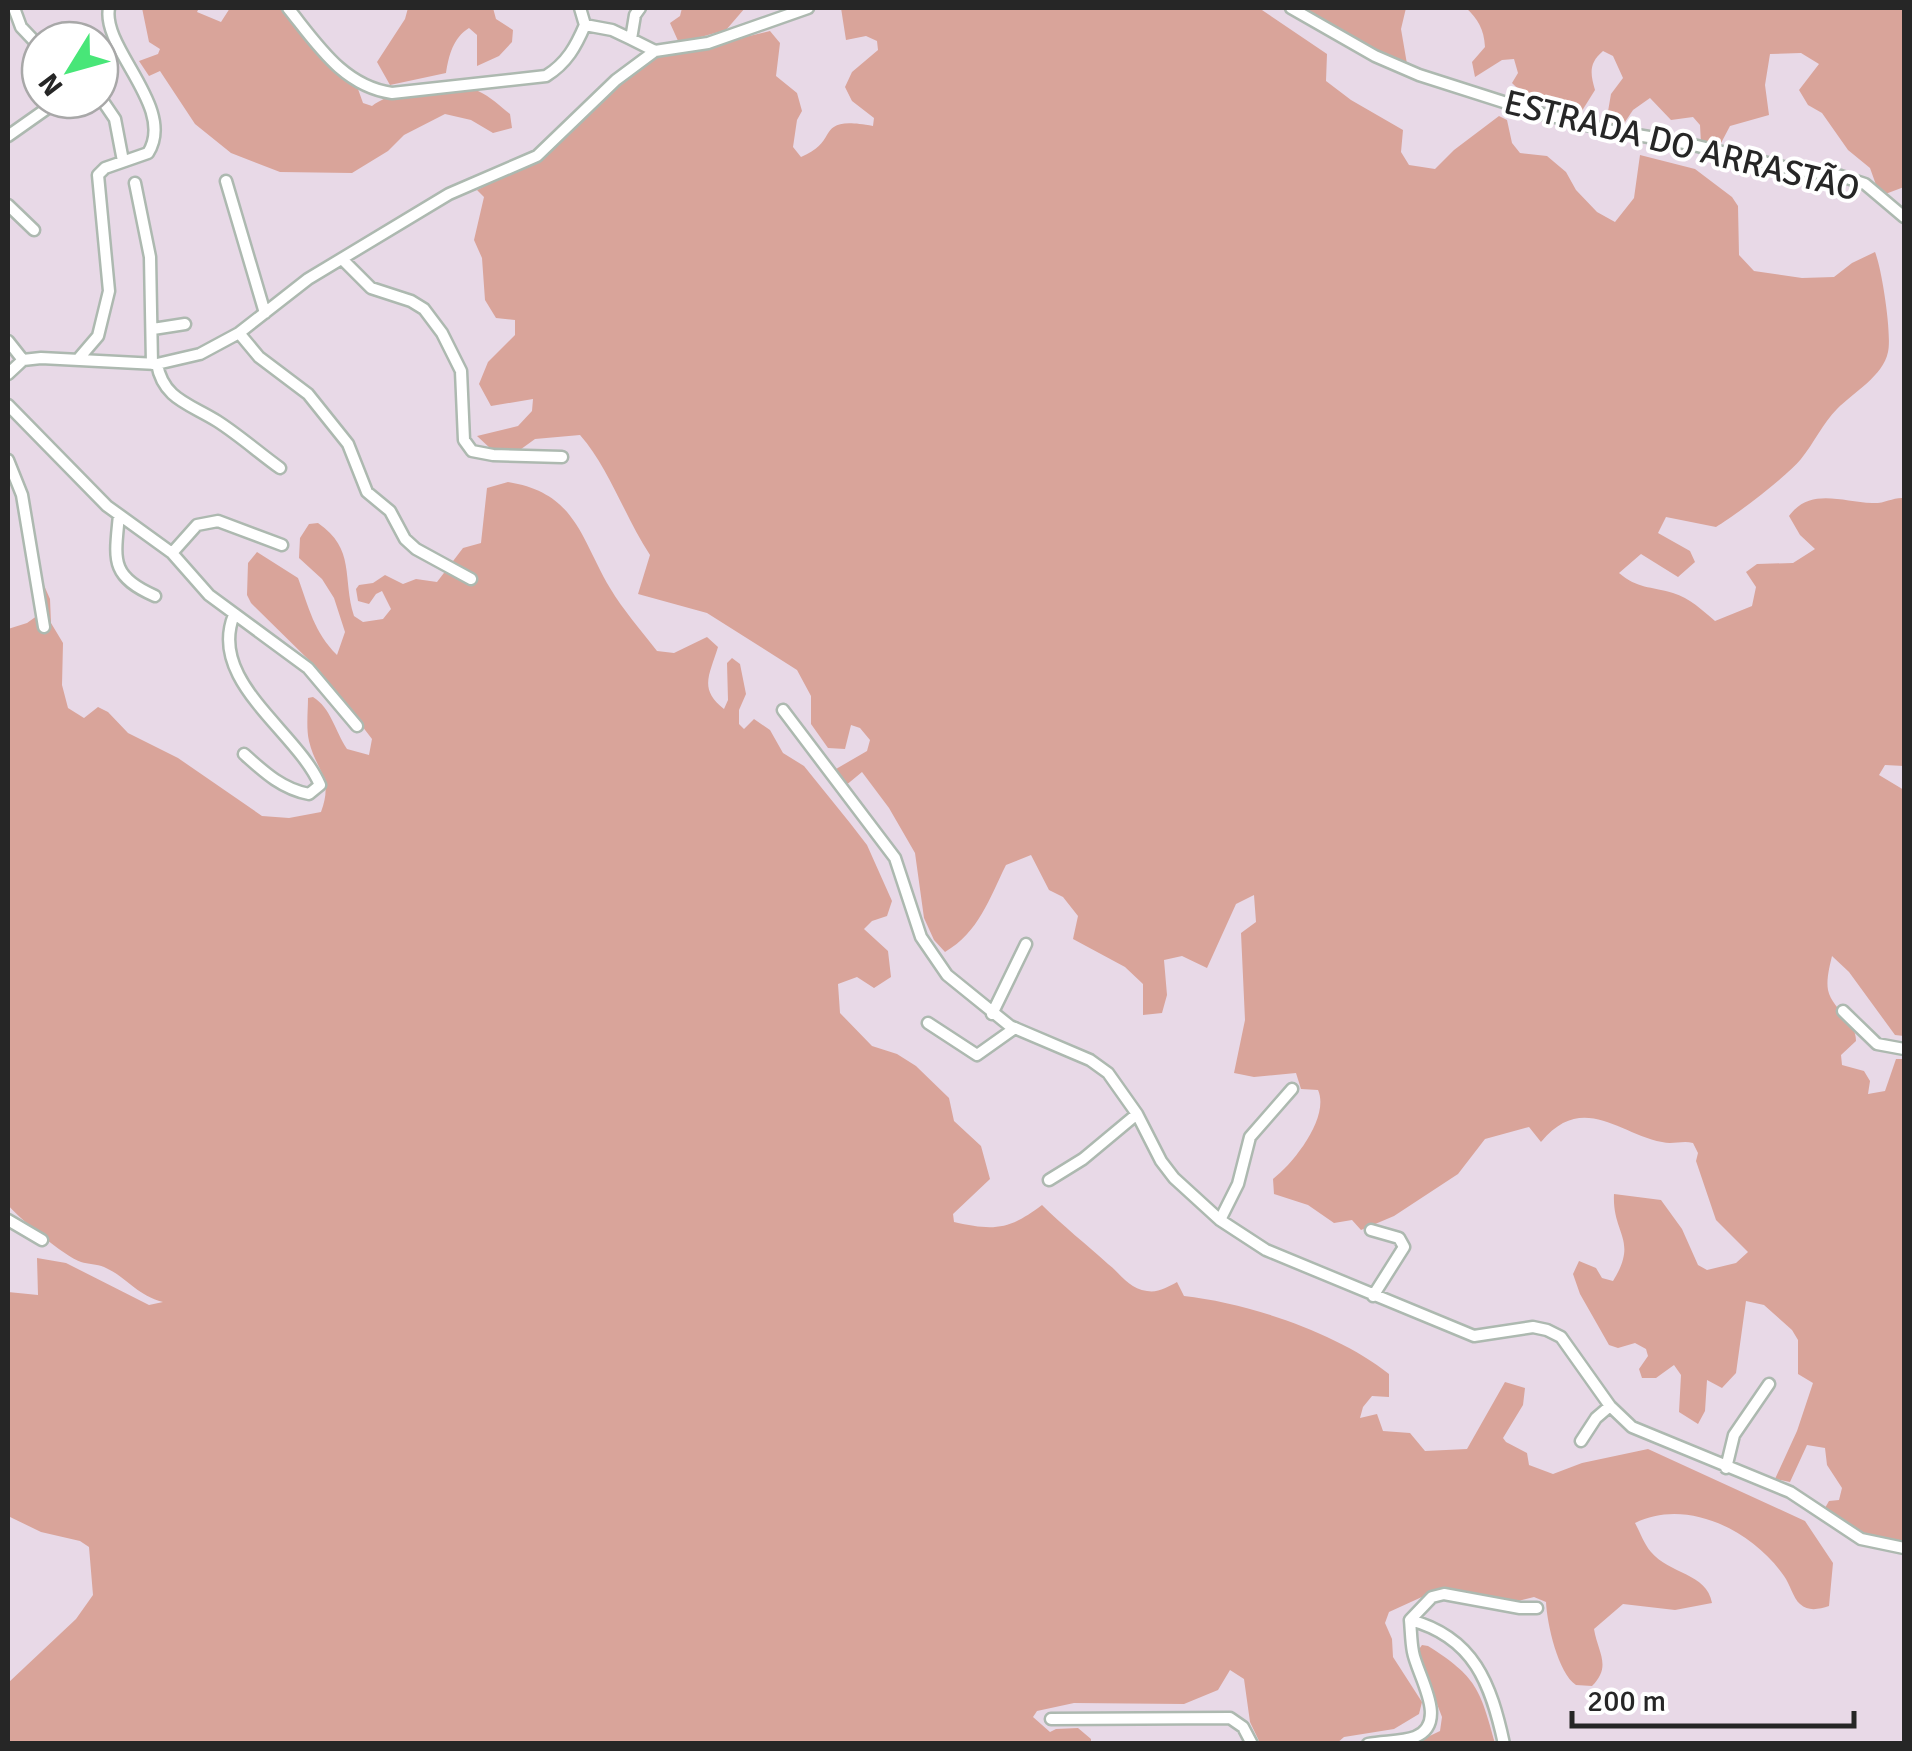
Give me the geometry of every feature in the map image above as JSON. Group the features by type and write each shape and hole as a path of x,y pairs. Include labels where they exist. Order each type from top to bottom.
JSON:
{"street":[{"path":"80,358 98,336 110,291 98,178 105,168 148,152 154,136 142,87 111,36 109,8"},
{"path":"288,8 328,57 353,80 373,90 392,93 546,76 566,60 585,25 580,8"},
{"path":"631,39 634,15 640,8"},
{"path":"8,374 23,360 80,358 154,364 200,354 239,333 308,279 449,194 538,156 616,80 654,51 708,43 808,8"},
{"name":"ESTRADA DO ARRASTÃO","path":"1291,8 1375,56 1419,75 1607,130 1686,142 1792,169 1841,176 1865,184 1904,217"},
{"path":"585,25 612,30 654,51"},
{"path":"8,136 31,120"},
{"path":"115,120 123,161"},
{"path":"226,181 264,313"},
{"path":"134,182 150,257 154,364 162,384 186,406 217,421 280,468"},
{"path":"8,205 34,230"},
{"path":"342,258 371,288 424,309 442,333 462,371 464,440 472,452 562,457"},
{"path":"153,330 185,324"},
{"path":"239,333 260,357 308,394 348,444 367,492 390,511 405,539 471,579"},
{"path":"8,341 23,360"},
{"path":"8,405 119,514 172,553 209,595 308,668 357,726"},
{"path":"8,460 22,495 44,627"},
{"path":"119,514 115,554 121,572 131,586 154,596"},
{"path":"172,553 197,525 218,521 282,545"},
{"path":"234,615 228,640 234,667 320,785 309,794 300,792 272,780 244,754"},
{"path":"782,710 894,858 922,936 947,975 992,1014 1090,1060 1108,1073 1137,1114 1161,1161 1220,1220 1266,1250 1474,1336 1533,1328 1562,1337 1610,1406 1632,1427 1790,1492 1861,1539 1904,1548"},
{"path":"992,1014 1026,944"},
{"path":"1842,1011 1862,1034 1877,1044 1904,1049"},
{"path":"928,1022 977,1054 1015,1028"},
{"path":"1220,1220 1238,1184 1250,1136 1292,1089"},
{"path":"1049,1180 1137,1114"},
{"path":"8,1220 42,1240"},
{"path":"1371,1230 1400,1238 1404,1247 1373,1296"},
{"path":"1726,1468 1734,1435 1769,1384"},
{"path":"1580,1441 1610,1406"},
{"path":"1368,1744 1415,1737 1426,1730 1431,1720 1413,1652 1410,1620 1432,1597 1444,1594 1537,1608"},
{"path":"1410,1620 1436,1627 1459,1642 1495,1699 1504,1744"},
{"path":"1051,1718 1230,1718 1243,1727 1252,1744"}],"shaded area":[{"path":"142,8 199,8 197,12 221,22 230,8 282,8 302,34 358,89 363,103 372,106 394,95 424,88 467,88 487,96 510,114 512,128 493,133 471,120 445,114 404,135 388,151 352,173 280,172 231,153 195,124 160,71 149,76 139,61 158,54 160,49 149,42"},
{"path":"408,8 493,8 496,19 513,30 512,42 499,56 477,66 477,35 469,28 455,42 446,73 390,85 377,62"},
{"path":"682,8 745,8 726,30 679,43 670,23 680,16"},
{"path":"841,8 1259,8 1327,54 1326,81 1403,130 1401,152 1409,165 1435,169 1499,116 1507,120 1512,143 1520,153 1547,156 1566,172 1576,190 1597,212 1615,222 1634,198 1640,155 1695,169 1732,197 1738,206 1739,255 1754,271 1802,278 1834,277 1875,252 1889,332 1888,352 1880,369 1832,415 1794,467 1725,521 1716,527 1666,517 1658,533 1690,551 1695,562 1678,577 1641,554 1619,573 1638,585 1685,598 1715,621 1752,606 1756,587 1746,572 1757,564 1793,563 1815,549 1800,535 1789,516 1797,507 1827,498 1876,503 1904,498 1904,766 1885,765 1879,775 1904,790 1904,1036 1895,1035 1849,972 1832,956 1828,990 1855,1034 1856,1041 1841,1055 1842,1065 1864,1071 1870,1081 1868,1094 1885,1091 1896,1059 1904,1059 1904,1543 1849,1529 1825,1508 1829,1501 1839,1500 1842,1488 1827,1465 1825,1448 1807,1445 1790,1482 1775,1479 1813,1383 1798,1374 1798,1340 1792,1330 1764,1305 1746,1301 1736,1373 1722,1388 1707,1380 1705,1411 1698,1424 1679,1412 1681,1375 1674,1365 1656,1378 1642,1378 1639,1369 1648,1356 1646,1349 1635,1343 1618,1348 1609,1345 1580,1294 1573,1274 1579,1261 1613,1281 1620,1267 1624,1246 1614,1194 1661,1200 1682,1229 1698,1265 1707,1270 1736,1263 1748,1252 1716,1220 1693,1143 1662,1142 1586,1118 1556,1127 1541,1142 1529,1127 1485,1139 1458,1174 1394,1216 1361,1230 1352,1220 1334,1223 1308,1205 1274,1194 1273,1179 1308,1139 1320,1101 1318,1090 1301,1089 1296,1073 1254,1077 1234,1073 1245,1020 1241,933 1256,922 1254,895 1236,904 1207,968 1182,956 1164,960 1167,995 1162,1013 1143,1015 1143,984 1125,967 1073,939 1078,916 1063,897 1049,890 1031,855 1006,865 975,925 945,952 934,940 924,918 915,853 889,808 862,772 839,791 829,778 836,769 867,751 870,740 860,728 851,725 845,749 828,748 811,724 811,696 797,670 707,613 638,594 650,555 600,462 580,435 535,439 517,452 491,449 477,436 518,426 532,411 533,399 491,406 479,384 488,362 515,335 515,320 496,318 485,300 482,258 474,240 484,197 477,190 540,158 648,60 770,31 780,43 776,76 797,93 802,111 793,147 801,157 821,144 834,127 873,126 874,118 852,101 845,87 852,72 878,50 877,41 866,36 846,40"},
{"path":"1303,8 1406,8 1401,29 1407,64 1381,55"},
{"path":"1466,8 1904,8 1904,187 1880,196 1870,168 1848,150 1822,113 1808,105 1799,90 1819,64 1801,53 1770,54 1765,85 1769,115 1730,126 1720,145 1701,143 1700,125 1693,117 1671,120 1650,98 1633,110 1621,128 1606,123 1611,94 1623,78 1613,56 1603,51 1592,69 1595,90 1580,114 1517,88 1512,83 1518,73 1514,59 1502,60 1475,77 1472,62 1485,47 1480,25"},
{"path":"508,482 531,488 562,507 615,596 657,651 674,653 707,637 718,647 708,681 711,695 724,709 728,700 727,663 732,658 740,664 746,694 739,710 739,724 744,729 754,719 770,730 783,753 804,766 867,845 892,901 887,916 872,921 864,929 888,951 891,977 874,988 857,977 838,984 840,1013 872,1046 897,1054 916,1066 949,1098 954,1121 981,1146 990,1179 953,1214 954,1222 1001,1226 1042,1205 1135,1287 1155,1291 1177,1282 1184,1296 1236,1305 1319,1333 1389,1374 1389,1397 1372,1396 1360,1418 1377,1414 1383,1431 1410,1433 1425,1451 1467,1449 1505,1382 1525,1388 1523,1405 1503,1438 1527,1453 1529,1465 1553,1474 1582,1463 1648,1449 1805,1521 1833,1563 1829,1606 1803,1607 1771,1560 1737,1533 1697,1516 1676,1514 1635,1523 1651,1552 1703,1585 1712,1603 1675,1610 1623,1604 1594,1629 1602,1666 1592,1686 1576,1685 1564,1670 1551,1635 1546,1602 1534,1597 1510,1603 1484,1595 1435,1591 1389,1612 1385,1623 1392,1639 1393,1657 1422,1702 1419,1714 1394,1729 1344,1737 1337,1743 1260,1743 1250,1722 1244,1679 1230,1670 1218,1690 1184,1704 1074,1703 1037,1711 1033,1717 1050,1732 1078,1728 1091,1743 8,1743 8,1683 76,1619 93,1595 89,1547 80,1541 41,1532 8,1516 8,1292 38,1295 37,1258 66,1263 149,1305 163,1302 104,1267 73,1258 8,1205 8,629 41,613 43,583 50,599 51,623 63,643 62,685 68,708 84,718 98,707 108,712 128,733 178,758 262,816 289,818 321,812 326,790 309,741 308,698 313,697 324,707 347,749 369,755 372,739 319,670 251,603 247,595 248,563 257,552 298,578 317,628 337,655 345,632 334,598 322,579 299,558 300,538 309,524 318,523 338,543 346,565 354,616 363,622 383,619 391,609 382,591 369,604 358,601 359,585 373,583 385,575 403,584 416,579 437,582 463,548 481,543 487,488"},
{"path":"1422,1645 1467,1676 1480,1697 1495,1743 1413,1744 1440,1731 1442,1717 1417,1652"}]}
